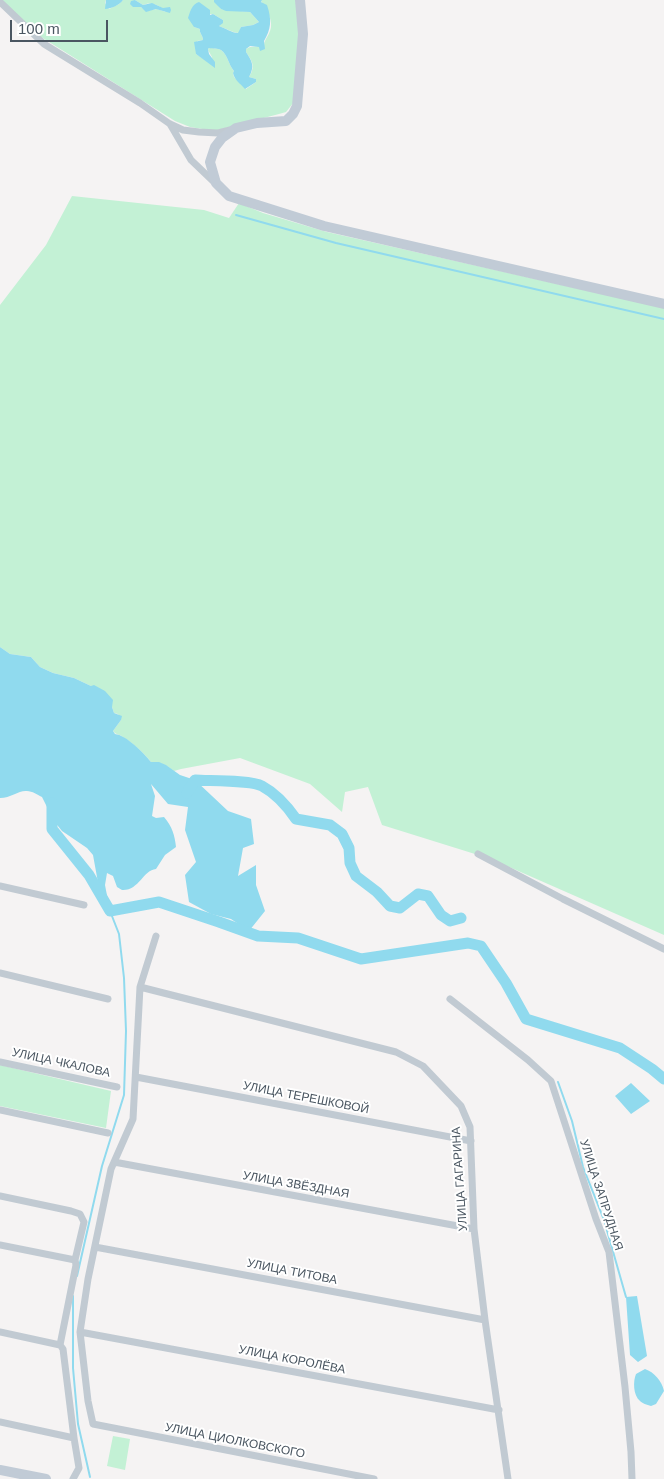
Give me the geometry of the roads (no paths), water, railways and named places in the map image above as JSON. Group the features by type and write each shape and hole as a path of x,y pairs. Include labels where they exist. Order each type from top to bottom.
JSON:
{"street":[{"path":"0,2 44,44 140,103 170,124 184,130 218,133 257,123 286,122 293,114 297,106 302,64 303,34 300,0"},
{"path":"170,124 191,160 229,196 324,226 664,304"},
{"path":"216,183 210,162 222,138 236,128"},
{"path":"478,854 664,949"},
{"path":"0,886 84,905"},
{"path":"80,1332 88,1279 110,1169 133,1119 140,987 156,936"},
{"path":"0,973 108,999"},
{"name":"УЛИЦА ГАГАРИНА","path":"140,987 396,1052 423,1066 461,1106 470,1127 474,1229 508,1479"},
{"name":"УЛИЦА ЗАПРУДНАЯ","path":"450,999 528,1060 551,1082 596,1219 609,1252 626,1396 632,1479"},
{"name":"УЛИЦА ЧКАЛОВА","path":"0,1062 117,1087"},
{"name":"УЛИЦА ТЕРЕШКОВОЙ","path":"136,1077 471,1141"},
{"path":"0,1110 108,1133"},
{"name":"УЛИЦА ЗВЁЗДНАЯ","path":"114,1162 474,1229"},
{"path":"0,1196 71,1211 80,1214 84,1222 60,1344 63,1349 79,1468 73,1479"},
{"path":"0,1245 75,1260"},
{"name":"УЛИЦА ТИТОВА","path":"95,1247 486,1320"},
{"path":"0,1332 60,1344"},
{"name":"УЛИЦА КОРОЛЁВА","path":"80,1332 499,1410"},
{"name":"УЛИЦА ЦИОЛКОВСКОГО","path":"80,1332 88,1401 93,1424 374,1479"},
{"path":"0,1422 74,1438"},
{"path":"0,1470 46,1479"}],"water":[{"path":"106,0 123,0 120,4 105,9"},
{"path":"135,0 143,5 152,3 163,8 170,7 171,10 170,13 156,9 146,12 141,7 133,7 130,4 131,1"},
{"path":"214,0 262,0 261,2 267,5 270,24 264,41 265,49 260,51 259,47 250,46 246,49 252,64 249,77 256,79 256,82 245,89 235,78 234,71 221,50 208,49 215,62 215,68 196,54 194,42 203,40 203,38 200,29 194,27 188,18 193,6 199,2 210,10 210,15 213,14 223,20 223,23 219,26 233,32 238,33 241,27 259,22 250,12 226,11 221,9"},
{"path":"0,647 10,654 31,657 40,667 53,673 74,678 105,691 113,700 112,707 114,713 122,716 113,731 115,734 129,741 151,762 159,762 180,775 195,780 228,811 251,819 254,844 243,848 238,876 256,865 256,885 265,911 249,931 231,919 211,914 189,902 185,875 196,862 185,830 188,807 168,804 151,784 155,796 152,816 156,818 164,817 167,820 173,831 176,847 165,855 156,869 152,870 137,884 128,889 122,890 117,887 113,876 107,873 105,885 110,911 99,888 93,855 87,848 62,831 54,821 42,797 24,791 0,798"},
{"path":"631,1083 650,1101 631,1114 615,1096"},
{"path":"637,1296 647,1356 638,1362 630,1355 626,1297"},
{"path":"645,1369 657,1377 664,1391 656,1404 651,1406 640,1401 634,1388 636,1374"}],"waterway":[{"path":"236,215 336,243 664,319"},
{"path":"187,793 195,780 240,782 262,786 281,801 296,819 330,825 342,834 349,848 350,863 356,876 377,892 390,906 400,908 418,894 428,896 441,915 450,921 461,918"},
{"path":"52,803 52,829 89,875 110,911 159,902 258,936 298,938 361,959 468,943 481,946 506,983 526,1019 620,1048 664,1079"},
{"path":"77,1276 102,1166 124,1095 126,1031 124,978 119,934 110,911"},
{"path":"558,1082 572,1121 583,1167 604,1220 626,1297"},
{"path":"73,1296 73,1368 78,1424 90,1477"}]}
